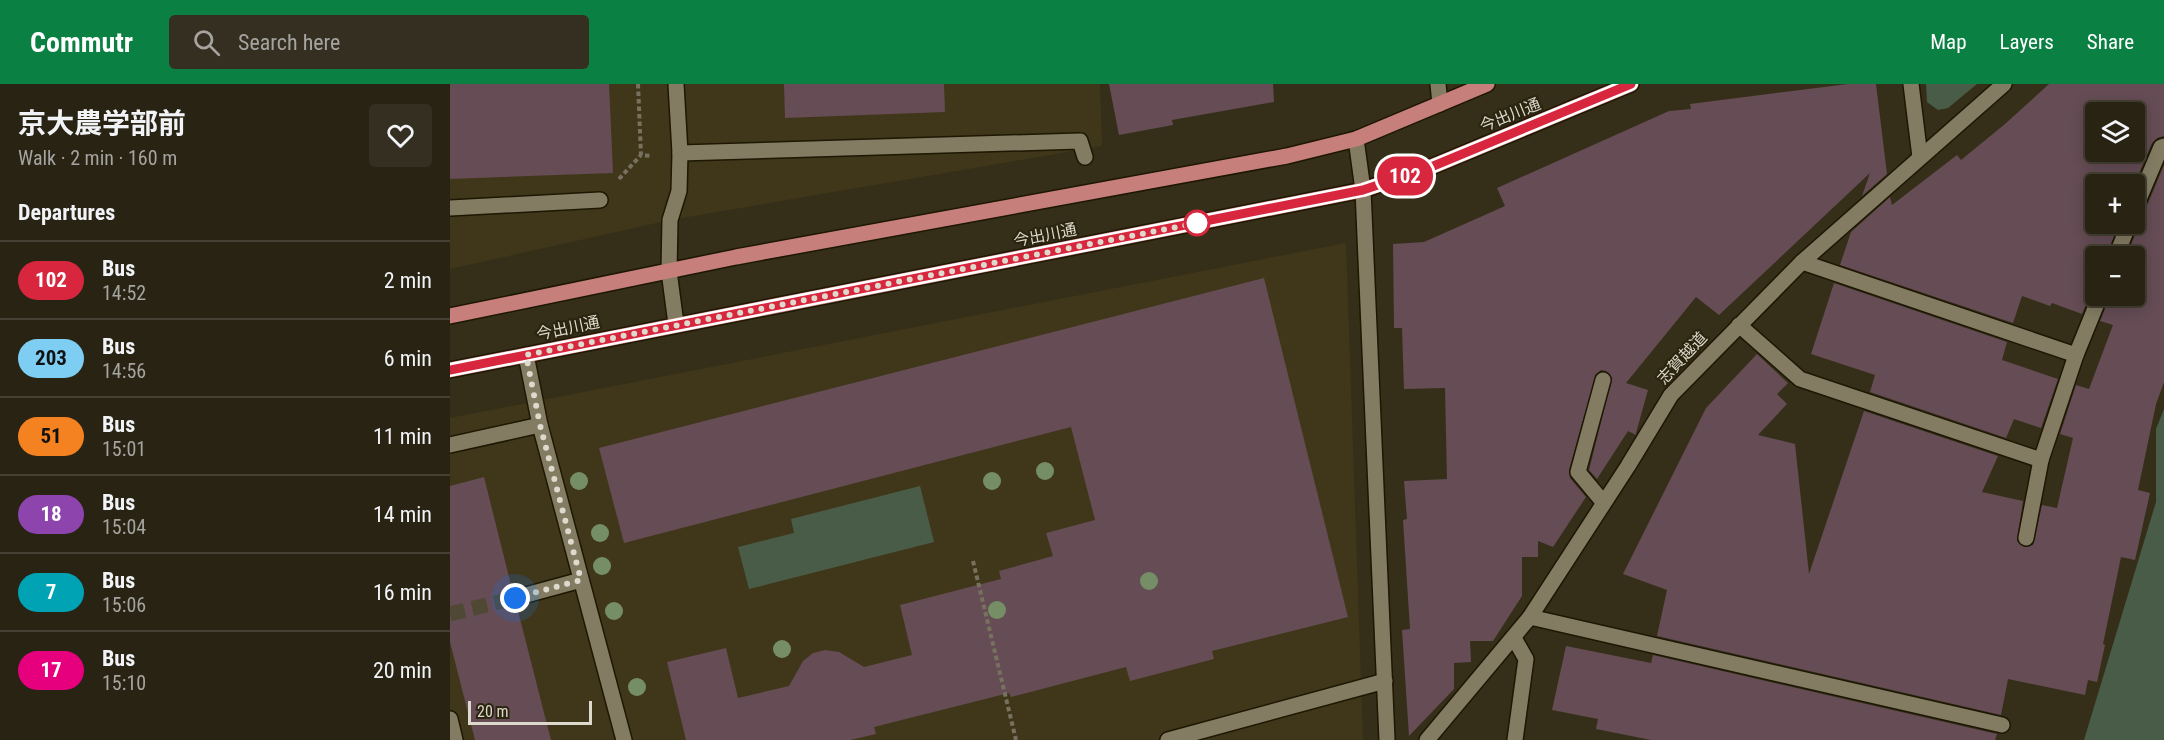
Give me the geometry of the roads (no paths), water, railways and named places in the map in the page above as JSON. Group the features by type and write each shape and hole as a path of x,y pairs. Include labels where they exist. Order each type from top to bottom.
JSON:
{"main road":[{"name":"今出川通","path":"450,316 669,270 1275,158 1356,139 1487,84"},
{"name":"今出川通","path":"450,370 1363,190 1431,167 1631,84"}],"street":[{"path":"676,84 680,153 679,191 670,220 669,270 676,324"},
{"path":"1438,84 1440,104"},
{"path":"1911,84 1920,157"},
{"name":"志賀越道","path":"1427,740 1530,617 1671,395 1802,262 2004,84"},
{"path":"1356,139 1363,190 1387,740"},
{"path":"680,153 1080,141 1085,157"},
{"path":"2145,185 2161,147 2164,146"},
{"path":"450,208 600,200"},
{"path":"1802,262 2076,355"},
{"path":"2026,538 2042,460 2076,355 2096,306"},
{"path":"1739,325 1800,380 2042,460"},
{"path":"526,355 540,425 624,740"},
{"path":"1603,380 1578,472 1603,502"},
{"path":"450,445 540,425"},
{"path":"515,598 581,580"},
{"path":"1530,617 2002,725"},
{"path":"1514,638 1526,659 1515,740"},
{"path":"1168,740 1384,681"},
{"path":"450,719 455,740"}],"tunnel":[{"path":"450,614 515,598"}]}
